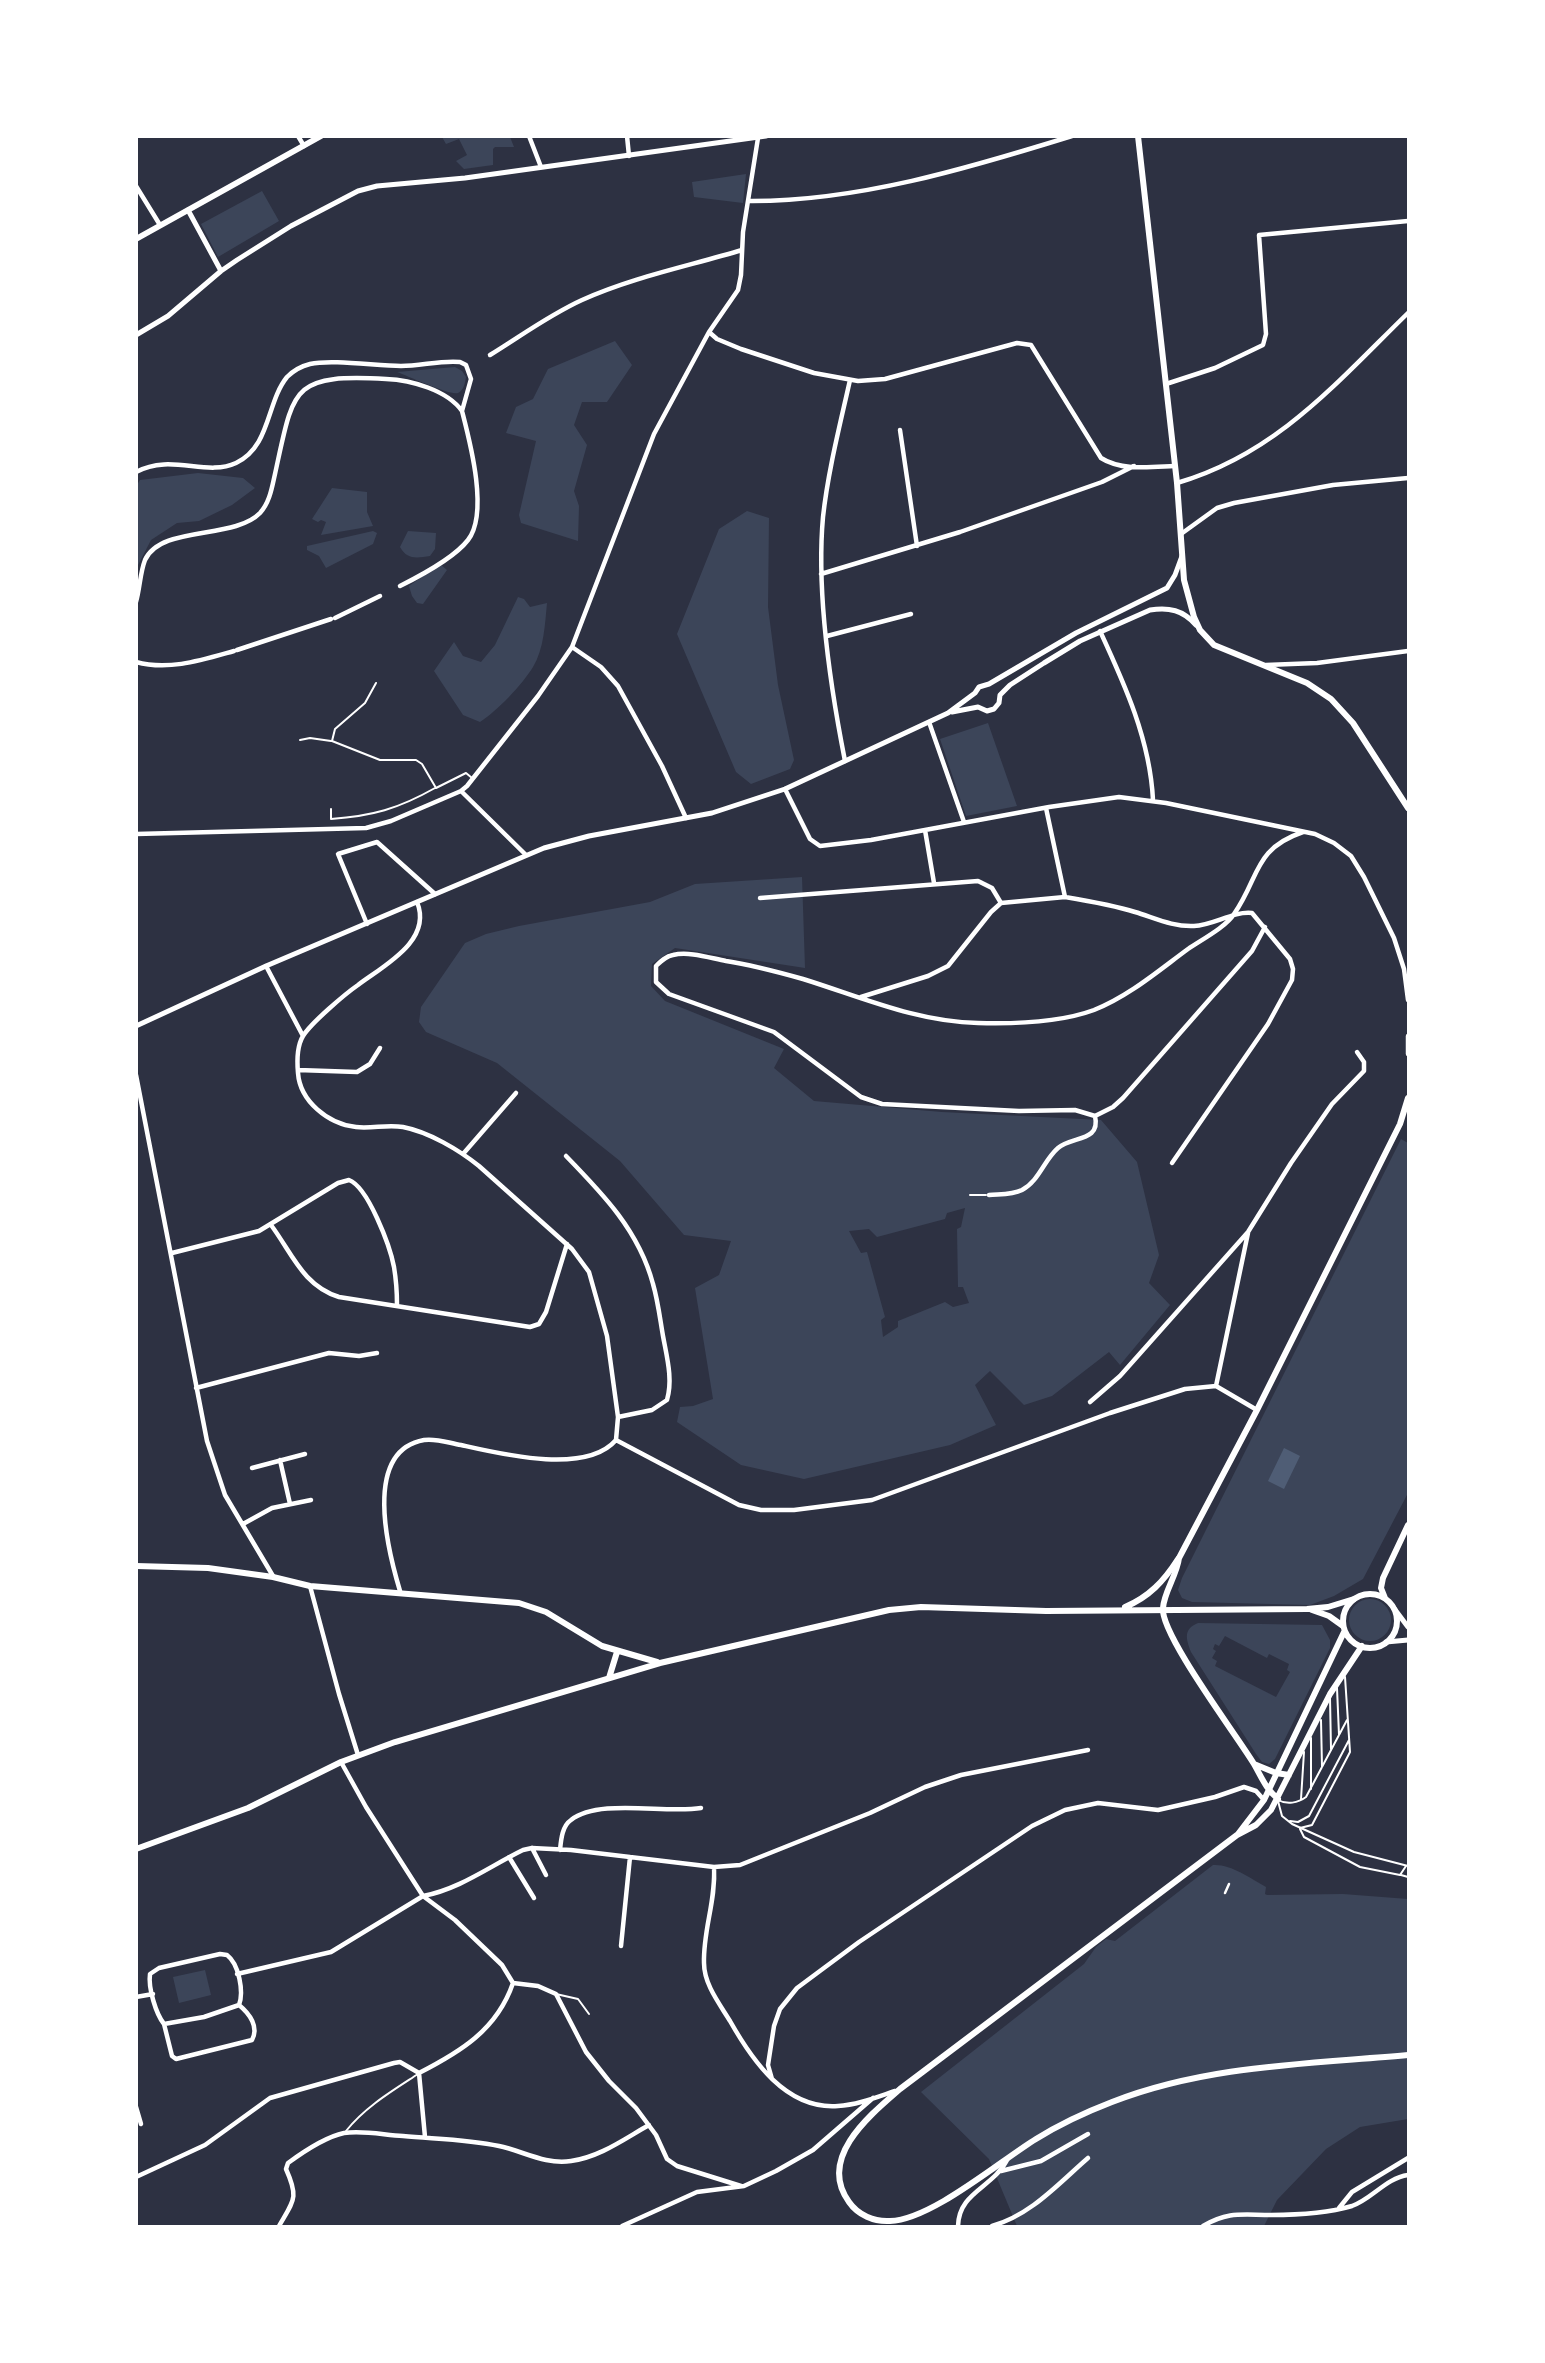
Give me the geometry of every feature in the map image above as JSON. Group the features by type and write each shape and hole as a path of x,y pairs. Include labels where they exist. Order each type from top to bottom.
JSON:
{"main road":[{"path":"136,239 321,136"},
{"path":"1138,136 1177,482 1184,580 1190,606 1200,630 1214,645 1307,684 1341,709 1409,808"},
{"path":"1119,1610 1145,1598 1164,1579 1179,1558 1257,1410 1400,1124 1409,1098"},
{"path":"1307,1609 1323,1613 1344,1629 1350,1640 1362,1646 1370,1648 1386,1642 1392,1637 1397,1622 1393,1607 1381,1588 1383,1578 1409,1525"},
{"path":"1179,1558 1178,1569 1162,1609 1169,1630 1186,1661 1254,1764 1268,1791 1278,1800"},
{"path":"136,1566 197,1567 273,1577 310,1586 400,1591 534,1607 617,1652 660,1663"},
{"path":"136,1849 248,1808 358,1755 489,1712 660,1663 898,1609 1307,1609 1328,1607 1370,1594 1385,1598"},
{"path":"1237,1835 1264,1800 1344,1629 1345,1611 1354,1599"},
{"path":"1362,1646 1330,1694 1278,1800 1265,1818 1237,1835 900,2089 850,2140 841,2159 839,2180 847,2200 859,2212 874,2220 892,2221 933,2207 1062,2124 1153,2087 1235,2070 1409,2055"},
{"path":"609,1678 617,1652"},
{"path":"1254,1764 1289,1775"}],"street":[{"path":"298,136 303,146"},
{"path":"529,136 541,167"},
{"path":"627,136 629,156"},
{"path":"136,335 169,316 221,271 291,226 358,191 377,186 465,178 766,136"},
{"path":"748,201 826,196 893,184 978,165 1072,136"},
{"path":"136,834 366,828 391,821 461,791 473,779 538,696 572,647 644,458 709,332 738,290 758,138"},
{"path":"136,186 160,225"},
{"path":"188,210 221,271"},
{"path":"1164,385 1215,368 1263,345 1266,334 1259,235 1409,220"},
{"path":"490,355 538,323 583,299 636,279 742,250"},
{"path":"1177,482 1214,469 1248,452 1304,414 1329,393 1409,313"},
{"path":"709,332 717,339 741,349 814,373 850,380 885,379 1025,343 1031,345 1042,361 1101,458 1111,464 1174,466"},
{"path":"136,472 156,464 220,467 235,463 256,447 288,376 310,364 404,366 460,362 466,365 471,379 462,411"},
{"path":"136,602 146,559 153,550 183,538 241,524 253,519 261,511 273,485 293,403 309,386 320,381 346,377 401,379 421,385 449,399 462,411 477,498 474,532 461,548 400,586"},
{"path":"845,761 821,574 827,489 850,380"},
{"path":"901,430 917,546"},
{"path":"1111,464 1114,477"},
{"path":"821,574 917,546 1114,477 1135,466"},
{"path":"1181,534 1217,508 1234,503 1333,485 1409,478"},
{"path":"136,1026 266,966 526,855 570,840 722,810 785,789 948,713 979,687 989,684 1076,633 1167,587 1176,574 1182,553"},
{"path":"136,662 158,666 193,663 333,618 380,596"},
{"path":"1000,695 1044,663 1126,619 1162,608 1180,611 1200,630"},
{"path":"827,636 911,614"},
{"path":"1100,631 1139,725 1150,770 1153,800"},
{"path":"572,647 601,667 618,686 662,766 686,818"},
{"path":"1262,665 1302,664 1409,651"},
{"path":"948,713 978,707 994,709 999,703 1000,695 996,687 989,684"},
{"path":"975,693 978,707"},
{"path":"929,722 964,822"},
{"path":"785,789 810,839 820,846 1105,797 1153,800 1322,836 1351,856 1381,909 1404,969 1409,1000"},
{"path":"461,791 526,855"},
{"path":"1046,808 1065,897"},
{"path":"925,830 934,883"},
{"path":"1233,917 1259,864 1268,852 1278,843 1303,832"},
{"path":"367,924 338,854 377,842 435,894"},
{"path":"761,898 934,883 983,882 992,888 1002,903"},
{"path":"859,998 929,976 948,966 990,912 1002,903 1065,897 1135,912 1170,924 1193,926 1233,917"},
{"path":"400,1591 388,1544 385,1489 392,1462 407,1446 424,1440 438,1440 506,1453 574,1459 610,1447 617,1440 618,1417 607,1336 595,1288 589,1272 567,1244 463,1154 403,1127 356,1128 333,1120 310,1102 301,1087 298,1070 303,1036 341,998 386,968 408,945 421,920 422,913 418,902"},
{"path":"1172,1163 1268,1024 1292,979 1290,959 1265,927 1252,913 1244,912 1233,917 1132,990 1095,1010 1078,1015 1026,1021 955,1021 908,1013 771,971 687,955 673,954 662,959 656,966 656,982 668,994 774,1032 860,1097 882,1104 1019,1111 1074,1110 1095,1116 1113,1107 1123,1098 1252,951 1265,927"},
{"path":"266,966 303,1036"},
{"path":"1409,1036 1409,1054"},
{"path":"298,1070 357,1072 370,1064 380,1048"},
{"path":"1090,1402 1120,1376 1248,1232 1332,1104 1364,1071 1364,1062 1357,1052"},
{"path":"136,1075 207,1441 225,1495 273,1577"},
{"path":"463,1154 516,1093"},
{"path":"989,1195 1010,1194 1023,1189 1057,1149 1094,1132 1097,1124 1095,1116"},
{"path":"1400,1124 1409,1128"},
{"path":"566,1156 618,1212 646,1260 653,1284 669,1372 667,1400 652,1410 618,1417"},
{"path":"172,1253 247,1236 271,1225 338,1183 349,1180 355,1183 371,1207 386,1242 393,1264 397,1305"},
{"path":"271,1225 296,1264 315,1287 339,1297 533,1326 542,1321 546,1312 567,1244"},
{"path":"1216,1386 1248,1232"},
{"path":"196,1388 329,1353 359,1356 377,1353"},
{"path":"617,1440 739,1506 772,1510 872,1500 1110,1413 1185,1389 1216,1386 1257,1410"},
{"path":"252,1468 305,1454"},
{"path":"280,1460 290,1504"},
{"path":"243,1524 272,1508 311,1500"},
{"path":"310,1586 358,1755"},
{"path":"1393,1607 1409,1627"},
{"path":"1386,1642 1409,1640"},
{"path":"237,1973 331,1952 423,1896 468,1880 509,1857 532,1848 715,1867 740,1865 870,1813 925,1787 961,1775 1088,1750"},
{"path":"341,1762 366,1807 423,1896 444,1910 502,1965 513,1983"},
{"path":"772,2079 768,2065 774,2026 780,2009 797,1988 859,1942 1032,1826 1079,1805 1109,1804 1158,1810 1215,1797 1244,1787 1256,1791 1264,1800"},
{"path":"560,1850 564,1827 571,1819 591,1812 624,1808 701,1808"},
{"path":"532,1848 545,1875"},
{"path":"509,1857 534,1898"},
{"path":"621,1946 630,1857"},
{"path":"715,1867 714,1899 704,1963 706,1977 741,2040 772,2079 781,2089 825,2106 839,2106 900,2089"},
{"path":"1225,1893 1229,1884"},
{"path":"227,1955 232,1958 237,1973 241,1991 239,2005 251,2016 255,2032 252,2040 177,2059 172,2056 164,2025 160,2020 150,1974 159,1968 227,1955"},
{"path":"513,1983 538,1986 556,1994 586,2052 649,2125 671,2163 741,2186"},
{"path":"419,2073 448,2058 482,2034 499,2014 513,1983"},
{"path":"136,1997 153,1994"},
{"path":"164,2025 204,2017 239,2005"},
{"path":"136,2177 205,2145 263,2101 276,2095 400,2062 419,2073"},
{"path":"419,2073 425,2137"},
{"path":"622,2227 697,2192 741,2186 776,2171 813,2150 874,2098"},
{"path":"136,2107 141,2124"},
{"path":"279,2227 294,2196 293,2183 286,2169 288,2164 323,2141 344,2133 461,2140 501,2147 547,2161 569,2161 609,2148 649,2125"},
{"path":"1001,2171 1041,2161 1088,2134"},
{"path":"959,2226 958,2215 965,2202 1001,2171 1008,2158"},
{"path":"992,2227 1029,2210 1088,2158"},
{"path":"1339,2208 1352,2192 1409,2158"},
{"path":"1203,2227 1232,2214 1273,2215 1354,2205 1392,2180 1409,2175"}],"lane":[{"path":"332,741 335,729 365,702 376,683"},
{"path":"300,740 310,738 332,741 380,760 416,760 422,764 436,788"},
{"path":"331,809 331,818 381,813 400,807 466,773 473,779"},
{"path":"970,1195 989,1195"},
{"path":"1300,1828 1312,1825 1350,1752 1344,1670"},
{"path":"1337,1682 1339,1736"},
{"path":"1330,1694 1331,1751"},
{"path":"1320,1712 1322,1768"},
{"path":"1278,1800 1301,1801 1311,1790 1347,1720"},
{"path":"1311,1730 1311,1790"},
{"path":"1287,1821 1298,1822 1309,1816 1349,1739"},
{"path":"1301,1801 1304,1744"},
{"path":"1278,1800 1282,1816 1287,1821 1354,1852 1407,1866 1400,1875"},
{"path":"1300,1828 1304,1837 1360,1867 1409,1877"},
{"path":"556,1994 578,1999 589,2014"},
{"path":"344,2133 386,2094 419,2073"}],"shaded area":[{"path":"442,137 510,137 514,147 495,147 493,165 464,169 456,161 467,155 459,139 446,144"},
{"path":"746,174 743,203 694,197 692,182"},
{"path":"262,191 279,221 218,257 201,224"},
{"path":"615,341 632,365 607,402 582,402 574,425 587,445 574,491 579,506 578,541 521,523 519,515 536,441 506,433 516,407 533,399 548,369"},
{"path":"455,367 466,377 463,388 458,393 439,389 397,372"},
{"path":"198,473 243,478 255,488 232,505 199,521 177,523 151,540 137,567 137,485 140,480"},
{"path":"332,488 367,492 367,512 373,526 321,535 326,522 312,519"},
{"path":"747,511 769,518 768,607 778,685 794,760 790,769 751,784 736,772 677,634 719,529"},
{"path":"373,531 377,533 373,544 326,568 319,556 307,550 307,546"},
{"path":"408,531 436,533 435,549 430,556 413,557 403,551 400,547"},
{"path":"440,564 447,570 423,604 417,603 409,586"},
{"path":"518,597 524,599 530,607 547,603 540,652 533,667 516,689 480,722 463,715 434,671 454,642 463,656 481,662 495,645"},
{"path":"988,723 1017,806 966,816 940,739"},
{"path":"802,877 805,968 675,948 652,964 651,986 665,1001 784,1049 774,1068 814,1101 942,1112 1101,1120 1137,1162 1159,1255 1149,1283 1170,1305 1120,1365 1109,1352 1052,1396 1024,1405 990,1371 975,1385 996,1425 950,1445 804,1479 741,1465 677,1422 680,1407 713,1399 695,1288 719,1275 731,1241 684,1235 620,1161 497,1063 426,1032 419,1022 421,1007 465,943 486,934 519,926 650,902 695,884","holes":["965,1208 961,1227 957,1229 958,1287 963,1287 969,1303 953,1307 945,1302 898,1321 898,1327 883,1337 881,1320 885,1317 867,1252 861,1253 849,1231 869,1229 877,1237 945,1219 947,1213"]},
{"path":"1401,1139 1408,1143 1408,1493 1363,1579 1334,1596 1310,1605 1192,1602 1182,1598 1178,1590 1182,1578"},
{"path":"1284,1448 1300,1456 1284,1489 1268,1481"},
{"path":"1370,1599 1385,1605 1391,1620 1385,1635 1370,1641 1355,1635 1349,1620 1355,1605"},
{"path":"1193,1625 1322,1625 1330,1640 1330,1648 1275,1759 1269,1764 1262,1762 1256,1754 1191,1652 1187,1635","holes":["1225,1636 1267,1658 1269,1654 1289,1664 1287,1670 1290,1672 1276,1697 1215,1666 1217,1661 1212,1658 1216,1651 1213,1649 1215,1644 1219,1646"]},
{"path":"1213,1865 1227,1867 1247,1876 1266,1887 1267,1895 1343,1894 1408,1899 1408,2119 1360,2127 1326,2149 1277,2200 1264,2226 1017,2226 989,2159 921,2092 1084,1964 1096,1947 1106,1939 1115,1941"},
{"path":"205,1970 211,1995 179,2003 173,1977"}]}
